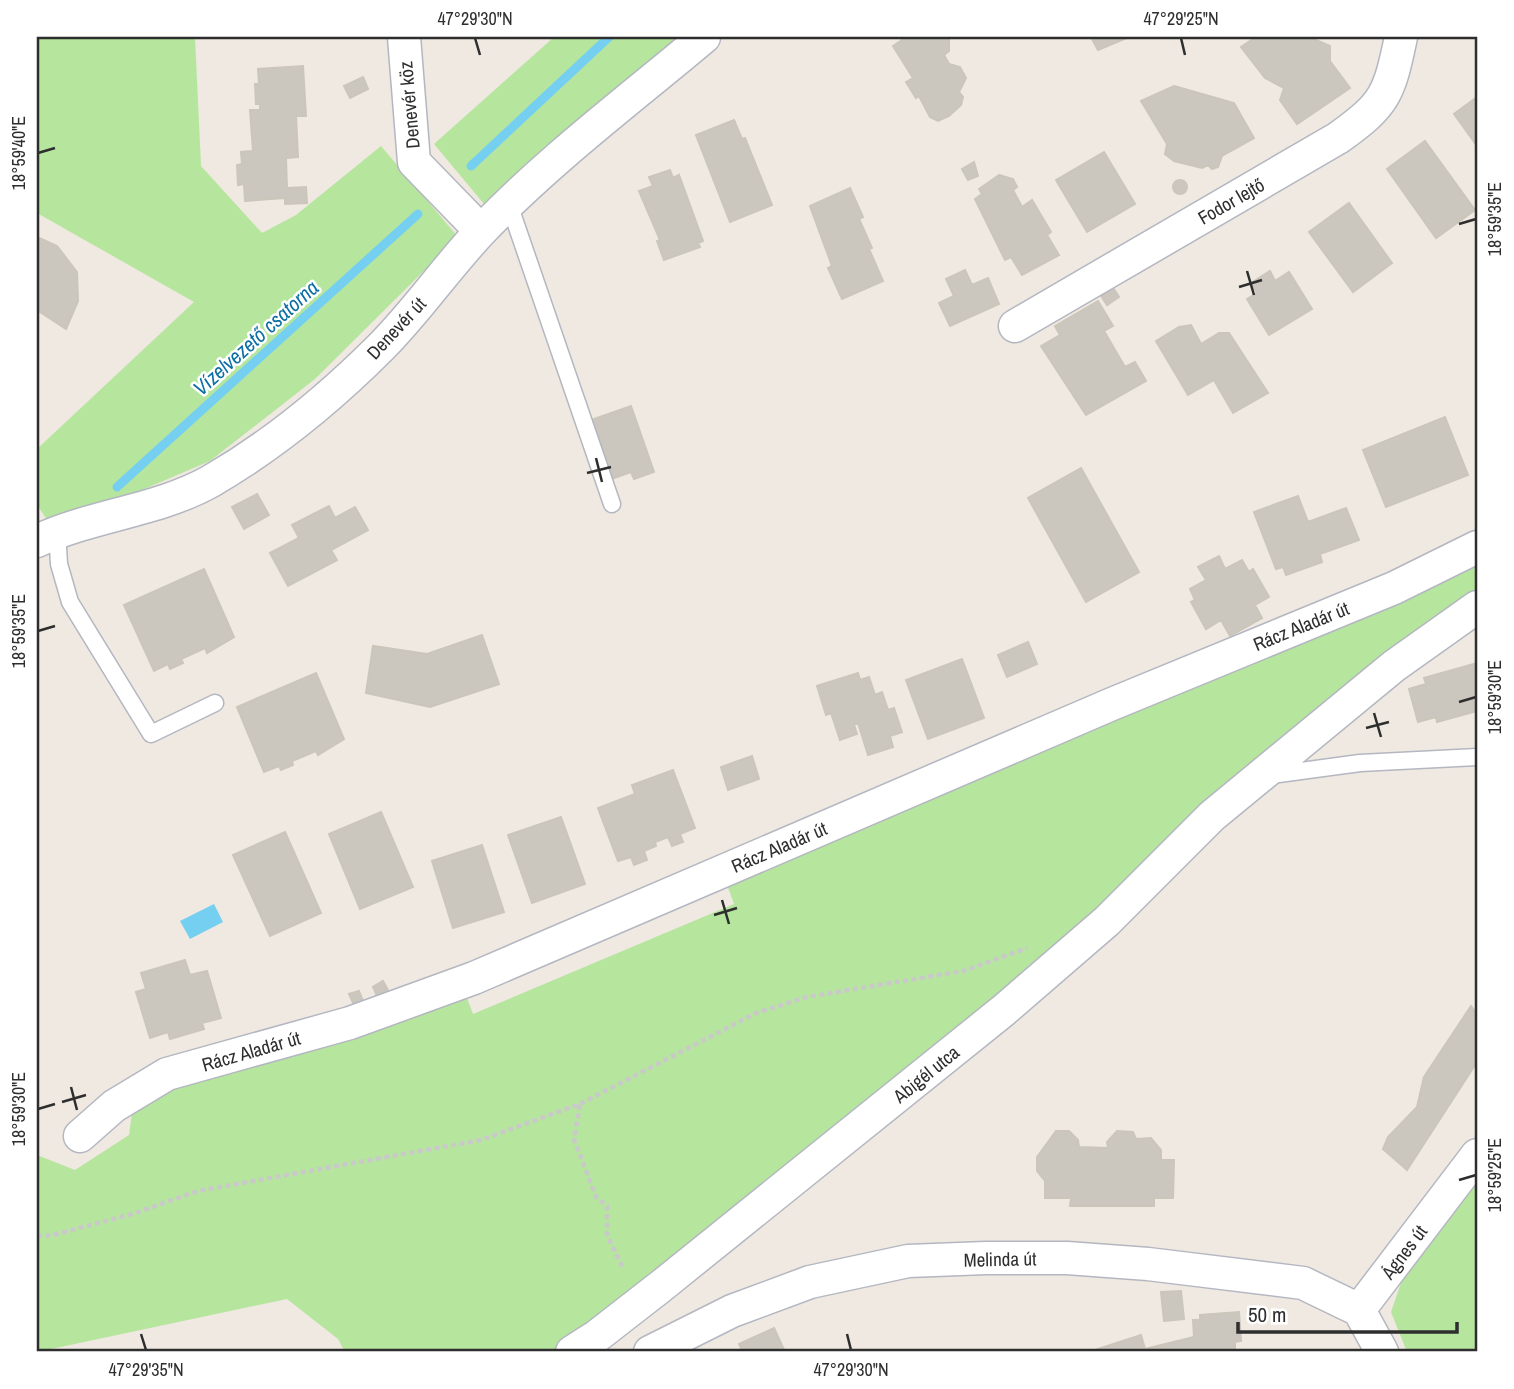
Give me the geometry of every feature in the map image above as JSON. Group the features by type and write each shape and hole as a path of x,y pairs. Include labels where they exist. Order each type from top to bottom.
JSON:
{"street":[{"name":"Denevér köz","path":"404,37 414,162 481,231"},
{"name":"Denevér út","path":"47,536 159,502 209,482 265,447 381,347 481,231 540,174 704,37"},
{"name":"Fodor lejtő","path":"1015,326 1338,138 1367,118 1387,92 1401,37"},
{"name":"Rácz Aladár út","path":"80,1136 114,1107 167,1074 350,1023 474,978 1112,704 1394,588 1477,547"},
{"path":"1262,776 1394,666 1477,607"},
{"name":"Abigél utca","path":"572,1352 597,1336 671,1278 1004,1010 1107,921 1212,816 1262,776"},
{"name":"Ágnes út","path":"1359,1310 1477,1155"},
{"name":"Melinda út","path":"650,1352 732,1311 797,1286 908,1261 1067,1258 1245,1274 1303,1283 1359,1310"},
{"path":"1359,1310 1382,1352"}],"lane":[{"path":"509,204 611,503"},
{"path":"47,536 59,564 70,602 151,734 215,703"},
{"path":"1262,776 1360,763 1477,757"}],"path":[{"path":"37,1236 53,1235 119,1217 198,1191 481,1140 580,1104 756,1013 807,997 963,971 1032,947"},
{"path":"580,1104 574,1139 596,1198 607,1206 607,1234 623,1268"}],"green space":[{"path":"37,37 195,37 201,166 262,233 296,215 381,146 458,237 315,379 210,461 135,493 48,521 37,505 37,449 194,302 37,213"},
{"path":"554,37 686,37 484,204 434,144"},
{"path":"1477,566 1477,596 1090,923 572,1352 345,1352 338,1339 287,1299 37,1352 37,1155 75,1170 129,1135 132,1113 155,1095 348,1040 465,993 473,1014 734,904 726,882"},
{"path":"1477,1175 1477,1352 1407,1352 1391,1312 1402,1280"}],"water":[{"path":"214,904 223,922 190,939 180,921"}],"building":[{"path":"900,37 949,37 949,51 944,55 949,64 960,67 966,78 959,92 963,97 961,105 949,116 938,121 930,117 919,96 916,98 906,82 913,78 893,46 902,40"},
{"path":"1091,37 1129,37 1098,50"},
{"path":"1256,37 1309,37 1330,46 1330,61 1350,88 1297,124 1280,100 1284,88 1265,78 1241,47"},
{"path":"303,66 306,116 296,116 298,157 286,158 287,188 306,187 307,203 285,204 285,198 245,201 244,184 238,185 237,165 242,164 241,152 253,151 250,110 260,110 260,104 256,104 255,84 259,84 258,69"},
{"path":"363,77 368,89 350,98 344,86"},
{"path":"1174,86 1234,103 1254,138 1222,156 1218,167 1212,169 1208,165 1202,168 1174,161 1165,154 1167,144 1141,101"},
{"path":"1477,97 1477,146 1454,114"},
{"path":"734,120 742,139 745,138 772,205 730,222 696,135"},
{"path":"1425,141 1475,210 1436,238 1387,169"},
{"path":"1104,152 1135,204 1087,232 1056,180"},
{"path":"974,162 978,176 968,180 962,169"},
{"path":"670,170 673,178 679,175 703,241 698,243 700,247 664,260 657,241 660,240 639,191 653,186 649,177"},
{"path":"999,175 1013,179 1017,187 1013,190 1022,207 1032,200 1051,232 1047,235 1059,255 1022,275 1011,257 1005,260 975,199 982,194 979,189"},
{"path":"1177,180 1183,180 1187,187 1183,194 1177,194 1173,190 1173,184"},
{"path":"850,188 863,217 859,219 883,281 842,299 828,268 832,266 810,206"},
{"path":"1349,203 1392,263 1353,292 1309,232"},
{"path":"37,237 57,246 77,272 78,301 66,329 37,310"},
{"path":"965,270 972,285 988,278 999,304 950,326 939,303 954,296 946,279"},
{"path":"1270,271 1275,281 1289,272 1312,309 1269,335 1247,299 1257,293 1251,283"},
{"path":"1112,286 1119,297 1107,305 1100,294"},
{"path":"1098,301 1113,326 1104,331 1125,367 1135,362 1146,381 1086,415 1041,346 1060,335 1055,326"},
{"path":"1191,325 1201,344 1219,333 1229,333 1268,393 1233,413 1214,380 1188,395 1156,341 1179,327"},
{"path":"631,406 654,472 634,479 631,472 609,480 588,421"},
{"path":"1445,417 1468,475 1386,507 1363,450"},
{"path":"1081,468 1139,572 1086,602 1028,498"},
{"path":"257,494 269,515 244,529 232,507"},
{"path":"1298,496 1308,522 1346,508 1359,540 1320,554 1322,562 1286,575 1283,567 1276,569 1254,512"},
{"path":"329,506 335,518 355,507 368,530 331,550 337,560 288,586 270,553 299,538 292,525"},
{"path":"1219,556 1225,569 1242,560 1249,572 1253,569 1269,597 1255,605 1262,618 1230,636 1221,620 1206,629 1191,602 1195,600 1190,589 1206,580 1198,567"},
{"path":"204,569 234,637 207,653 205,648 181,659 183,663 170,669 168,664 154,671 124,605"},
{"path":"482,635 499,684 430,707 366,693 373,646 427,654"},
{"path":"1028,642 1037,664 1007,677 998,655"},
{"path":"962,659 984,718 928,739 906,680"},
{"path":"1477,663 1477,711 1437,722 1436,717 1418,722 1409,689 1426,684 1424,678"},
{"path":"316,673 344,739 318,755 316,751 292,761 293,765 281,770 279,766 264,772 237,707"},
{"path":"858,673 860,680 869,677 875,695 882,692 888,710 894,708 902,732 890,736 893,747 868,755 858,723 854,725 857,734 840,740 831,713 826,715 817,686"},
{"path":"752,756 759,779 728,790 721,767"},
{"path":"673,770 695,828 680,834 683,842 672,846 668,837 655,842 656,846 644,851 647,860 634,865 631,857 618,861 598,808 635,794 632,785"},
{"path":"381,812 413,887 360,909 329,834"},
{"path":"561,817 585,884 532,903 508,835"},
{"path":"285,832 321,913 270,936 233,855"},
{"path":"482,845 504,912 453,928 432,861"},
{"path":"185,960 190,975 207,971 221,1018 202,1023 204,1029 170,1039 168,1032 150,1038 136,992 146,989 141,973"},
{"path":"383,981 389,992 378,998 373,987"},
{"path":"359,991 363,1001 354,1005 349,994"},
{"path":"1471,1006 1477,1014 1477,1062 1407,1170 1383,1149 1388,1137 1417,1107 1424,1077"},
{"path":"1056,1131 1069,1131 1078,1140 1079,1147 1108,1148 1107,1142 1117,1131 1133,1132 1136,1139 1151,1138 1161,1150 1161,1160 1174,1160 1173,1198 1154,1198 1154,1206 1070,1206 1071,1198 1045,1198 1045,1181 1037,1171 1037,1157"},
{"path":"1181,1291 1184,1319 1164,1321 1161,1292"},
{"path":"1239,1312 1241,1341 1235,1342 1235,1352 1092,1351 1141,1335 1145,1349 1194,1337 1193,1320 1200,1320 1200,1315"},
{"path":"774,1328 785,1352 743,1352 739,1344"}],"waterway":[{"name":"Vízelvezető csatorna","path":"471,166 609,37"},
{"name":"Vízelvezető csatorna","path":"117,487 418,214"}]}
